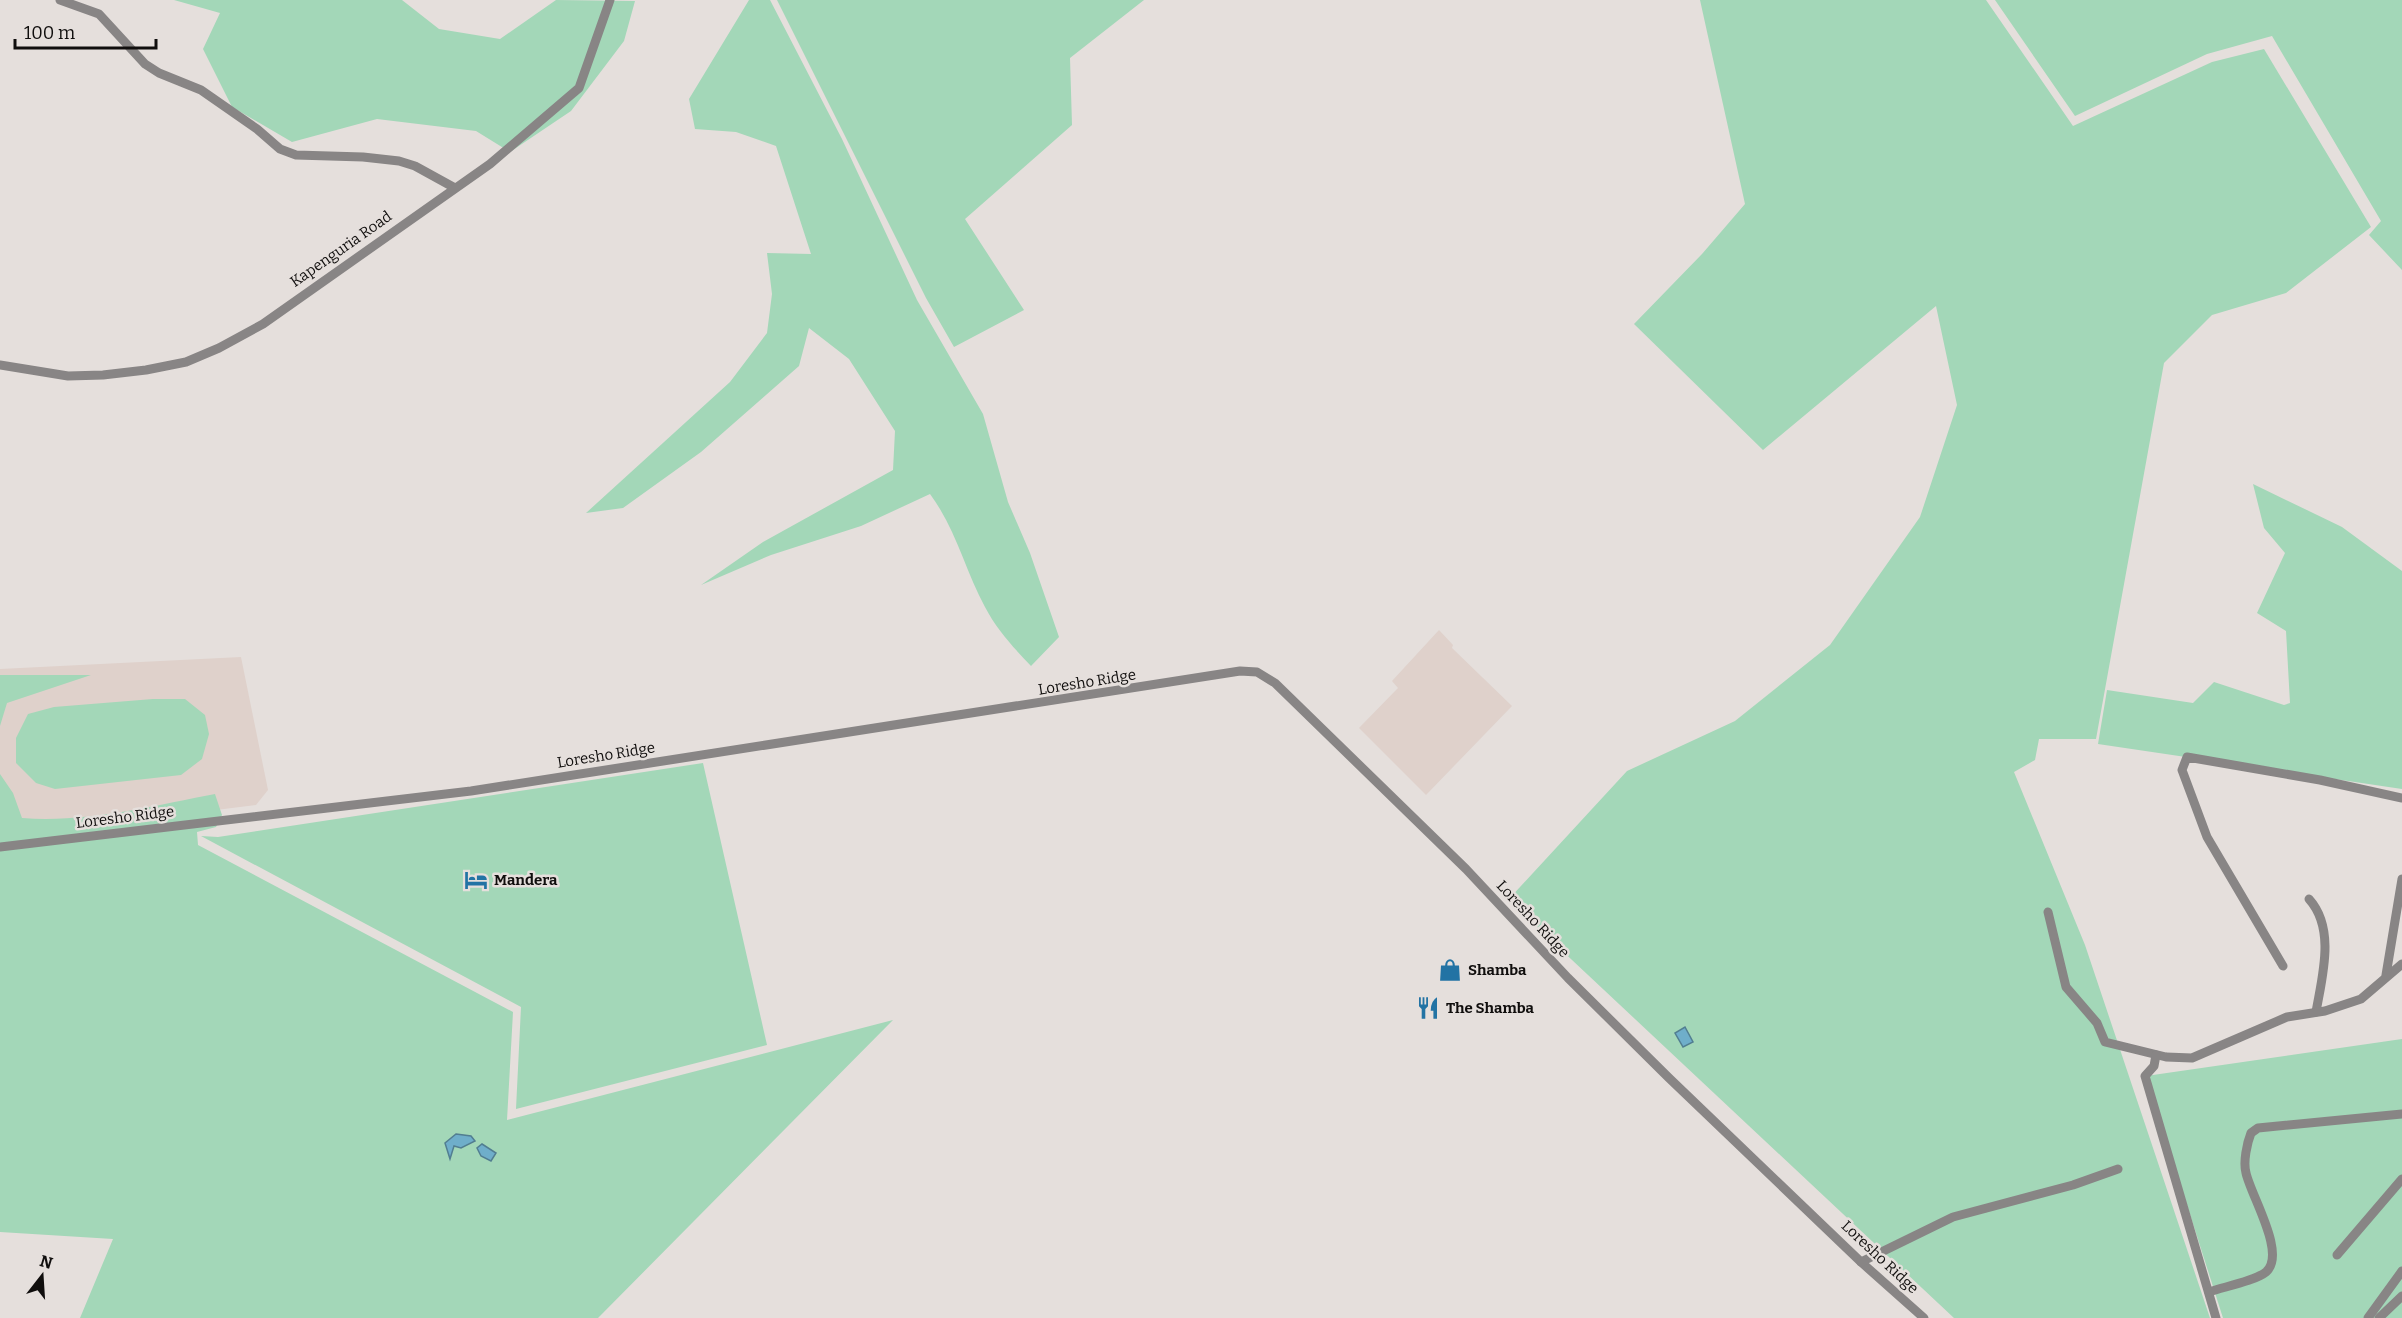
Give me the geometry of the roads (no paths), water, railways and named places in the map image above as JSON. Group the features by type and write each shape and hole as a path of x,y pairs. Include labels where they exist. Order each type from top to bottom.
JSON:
{"street":[{"path":"60,0 99,14 145,64 159,73 201,90 257,129 280,149 296,155 399,160 455,188"},
{"name":"Kapenguria Road","path":"0,365 33,372 103,375 186,362 219,348 263,324 490,164 579,88 610,0"},
{"name":"Loresho Ridge","path":"0,847 471,791 1240,671 1257,672 1275,683 1400,804 1466,869 1573,983 1861,1262 1924,1318"},
{"path":"2283,966 2207,837 2182,770 2187,758 2320,780 2402,798"},
{"path":"2386,975 2402,879"},
{"path":"2309,899 2323,923 2324,962 2316,1012"},
{"path":"2048,912 2066,987 2097,1023 2105,1042 2156,1055 2192,1058 2287,1017 2339,1008 2361,999 2386,975 2402,964"},
{"path":"2156,1055 2154,1066 2145,1076 2216,1318"},
{"path":"2209,1292 2264,1274 2272,1264 2274,1256 2271,1241 2245,1171 2251,1132 2259,1128 2402,1114"},
{"path":"1861,1262 1953,1216 2073,1185 2118,1169"},
{"path":"2337,1255 2402,1179"},
{"path":"2368,1318 2386,1289 2402,1271"},
{"path":"2379,1318 2402,1296"}],"water":[{"path":"1685,1027 1693,1042 1683,1047 1675,1033"},
{"path":"456,1134 471,1136 475,1141 461,1148 454,1146 450,1159 445,1143"},
{"path":"482,1144 496,1153 491,1161 481,1156 477,1148"}],"place":[{"name":"Mandera","path":"476,880"},
{"name":"Shamba","path":"1450,970"},
{"name":"The Shamba","path":"1428,1008"}]}
